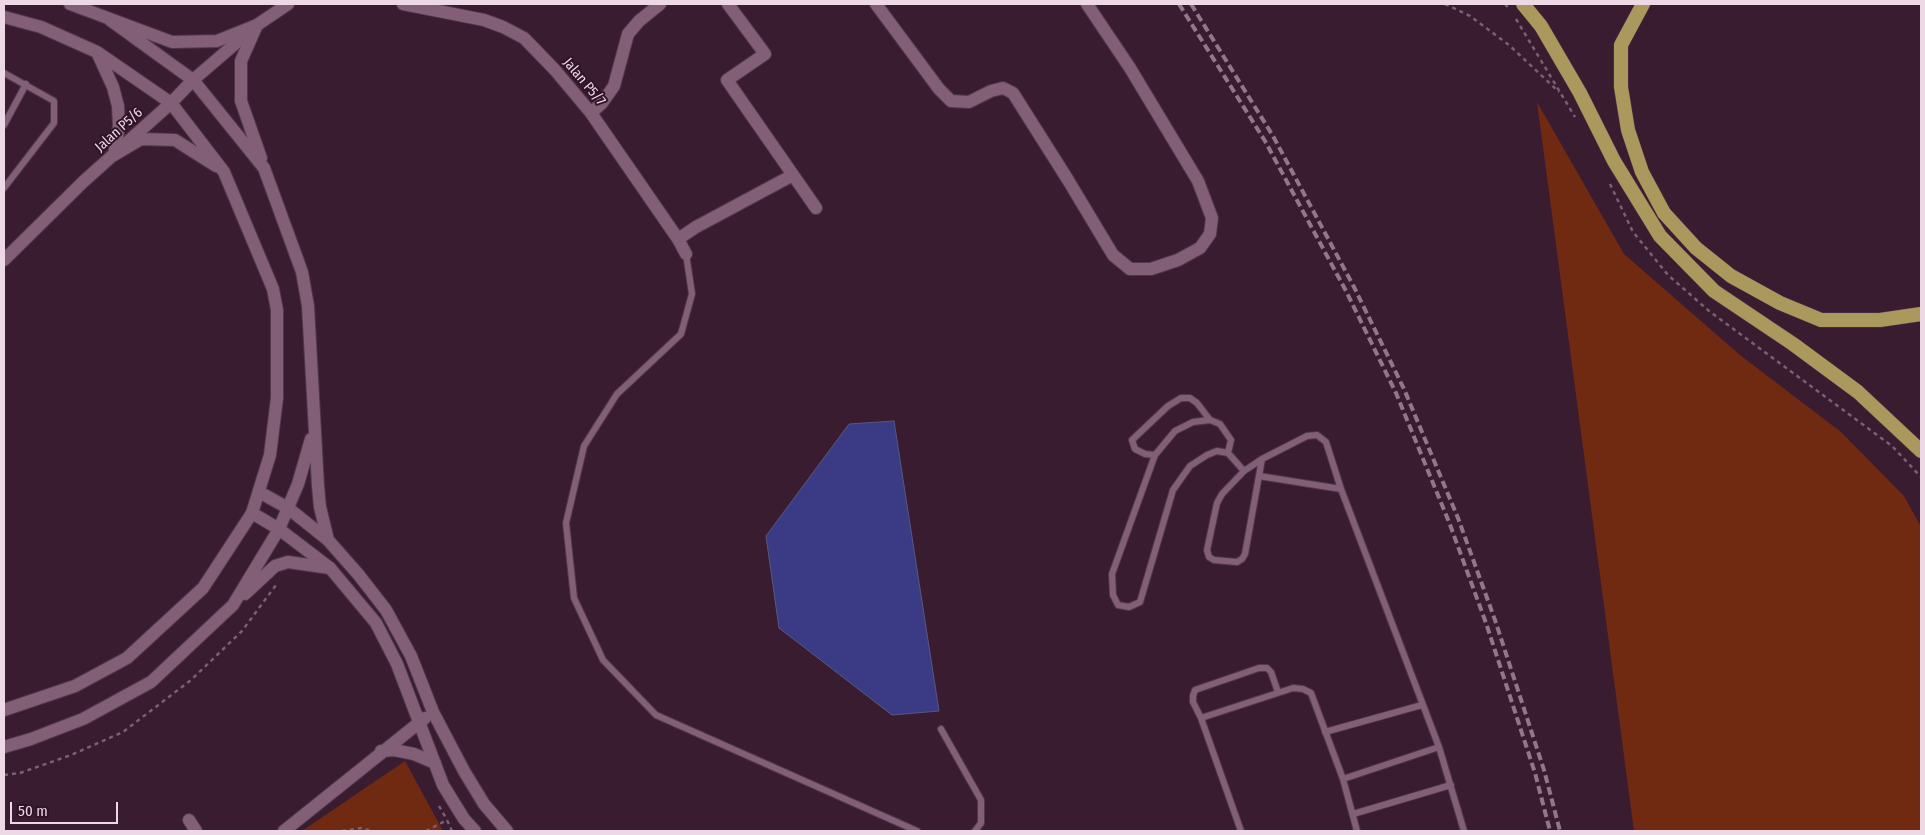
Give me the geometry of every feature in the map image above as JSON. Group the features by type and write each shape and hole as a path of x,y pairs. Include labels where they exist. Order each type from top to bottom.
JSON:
{"highway":[{"path":"1523,4 1541,26 1580,93 1614,161 1660,236 1714,291 1793,344 1858,392 1921,451"},
{"path":"1643,4 1621,45 1621,87 1631,138 1642,172 1664,213 1696,248 1731,276 1780,302 1821,320 1880,320 1921,314"}],"street":[{"path":"70,4 172,42 217,41 257,25 288,4"},
{"name":"Jalan P5/7","path":"403,4 484,20 524,38 555,70 591,113 678,239 686,254"},
{"path":"591,113 614,86 628,34 639,21 660,4"},
{"path":"728,4 764,54 727,80 816,208"},
{"path":"876,4 939,89 951,101 969,102 991,91 1003,88 1013,93 1068,180 1112,255 1130,269 1150,268 1178,260 1200,248 1210,234 1212,218 1198,181 1130,68 1087,4"},
{"path":"4,16 41,27 97,52 171,103 224,172 273,289 277,310 277,398 270,455 252,513 203,588 127,658 76,686 4,710"},
{"path":"110,20 193,80 264,168"},
{"path":"257,25 240,61 241,101 302,272 308,306 320,507 328,540"},
{"name":"Jalan P5/6","path":"5,257 83,182 171,103 193,80 257,25"},
{"path":"97,52 113,87 118,106 119,126 114,155"},
{"path":"114,155 141,139 175,140 224,172"},
{"path":"678,239 696,227 794,175"},
{"path":"233,605 279,529 298,484 314,430"},
{"path":"259,492 288,508 328,540 386,610 411,656 433,712 464,771 479,796 507,831"},
{"path":"252,513 279,529 330,568 376,622 397,664 443,785 464,819 475,831"},
{"path":"4,747 32,739 83,719 151,682 275,566 288,562 330,568"},
{"path":"284,831 418,722 433,712"},
{"path":"382,752 394,750 414,754 435,763"}],"lane":[{"path":"4,73 54,101 54,123 4,188"},
{"path":"4,125 26,84"},
{"path":"686,254 692,294 681,334 617,394 584,446 566,523 574,598 603,660 656,715 917,831"},
{"path":"1155,455 1145,454 1135,449 1132,440 1168,406 1181,398 1190,398 1197,402 1210,420"},
{"path":"1228,453 1231,440 1220,424 1210,420 1193,422 1176,431 1155,455 1112,574 1113,595 1118,605 1129,607 1140,602 1173,490 1190,466 1217,450 1228,453 1244,471"},
{"path":"1262,459 1245,554 1237,562 1214,560 1208,557 1207,550 1217,503 1222,494 1244,471 1262,459 1307,436 1317,435 1326,442 1341,489 1439,747 1464,831"},
{"path":"1259,476 1341,489"},
{"path":"1241,831 1193,702 1195,690 1260,668 1267,668 1271,672 1278,692"},
{"path":"1200,718 1293,688 1303,689 1311,693 1343,780 1357,831"},
{"path":"1325,732 1422,705"},
{"path":"941,729 981,800 981,823 975,831"},
{"path":"1343,780 1439,747"},
{"path":"1353,814 1451,785"}],"path":[{"path":"1446,4 1470,16 1509,45 1562,95"},
{"path":"426,831 446,820 452,831"},
{"path":"342,831 361,828 373,831"}],"shaded area":[{"path":"1537,102 1624,254 1740,355 1841,432 1904,496 1921,527 1921,831 1634,831"},
{"path":"405,761 443,831 302,831"}],"building":[{"path":"894,421 939,711 892,715 779,628 766,536 849,424"}],"railway":[{"path":"1179,4 1265,141 1346,291 1396,393 1449,522 1486,623 1535,773 1550,831"},
{"path":"1191,4 1273,136 1354,287 1404,389 1458,518 1495,620 1544,770 1560,831"}]}
